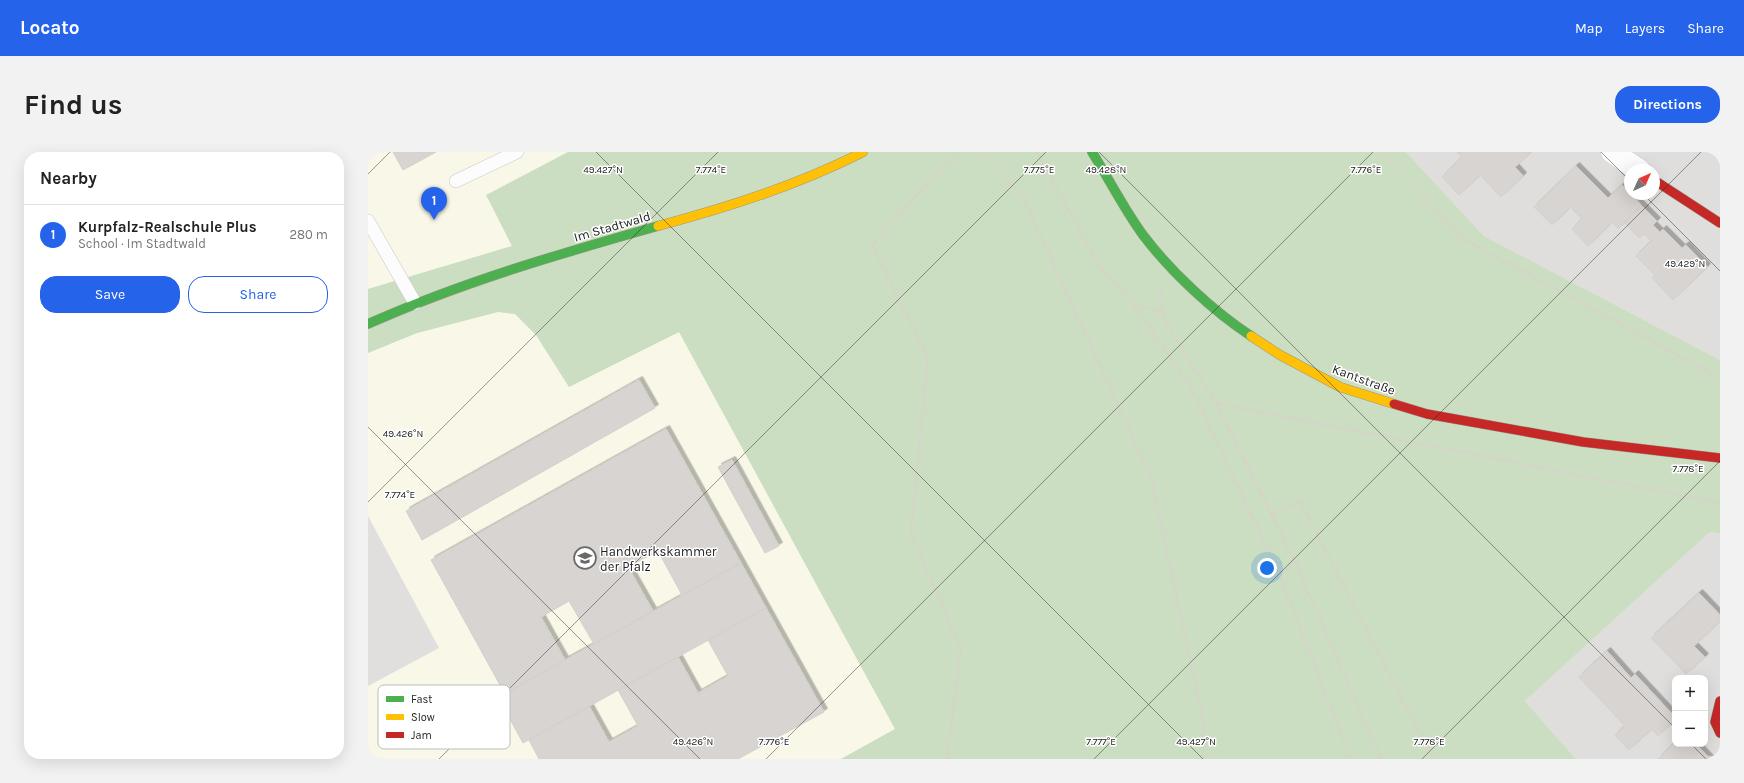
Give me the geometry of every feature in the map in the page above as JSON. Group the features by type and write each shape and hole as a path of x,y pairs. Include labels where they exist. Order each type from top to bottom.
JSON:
{"street":[{"name":"Im Stadtwald","path":"368,324 415,303 542,260 726,207 784,187 846,161 862,152"},
{"name":"Kantstraße","path":"1092,152 1143,234 1169,265 1227,320 1280,355 1340,386 1427,414 1583,442 1720,458"},
{"path":"1612,152 1630,164"},
{"path":"1660,184 1720,223"},
{"path":"1720,700 1714,714 1716,730 1720,733"}],"lane":[{"path":"456,181 517,152"},
{"path":"368,221 415,303"}],"path":[{"path":"947,759 961,650 911,532 928,358 872,245 941,168 965,152"},
{"path":"982,152 1023,196 1151,478 1203,718 1203,759"},
{"path":"1037,152 1099,266 1133,304 1192,387 1280,575 1351,759"},
{"path":"1382,152 1462,238 1720,378"},
{"path":"1169,265 1159,295 1165,321 1216,403 1294,560 1381,759"},
{"path":"1133,304 1163,312"},
{"path":"1216,403 1720,503"},
{"path":"1271,515 1300,501 1433,759"},
{"path":"1280,575 1294,560"}],"shaded area":[{"path":"368,152 568,152 487,195 512,246 368,289"},
{"path":"1406,152 1720,152 1720,360 1484,236"},
{"name":"Handwerkskammer der Pfalz","path":"498,312 515,314 536,335 569,387 679,332 895,729 841,759 368,759 368,353 417,333"},
{"path":"368,516 439,648 368,686"},
{"path":"1710,532 1720,534 1720,759 1576,759 1525,701"}],"green space":[{"path":"568,152 1406,152 1484,236 1720,360 1720,534 1710,532 1525,701 1576,759 841,759 895,729 679,332 569,387 536,335 515,314 498,312 417,333 368,353 368,289 512,246 486,195"}],"building":[{"path":"393,152 436,152 403,170"},
{"path":"1457,152 1531,152 1515,167 1523,176 1501,197 1480,175 1459,195 1442,177 1462,157"},
{"path":"1576,166 1608,198 1622,185 1624,187 1624,200 1636,200 1641,205 1618,229 1612,222 1588,246 1572,229 1582,219 1570,207 1552,225 1534,207"},
{"path":"1641,205 1657,221 1653,225 1660,232 1651,241 1644,234 1639,238 1624,222"},
{"path":"1663,229 1682,248 1686,245 1707,267 1673,300 1652,278 1655,275 1636,256"},
{"path":"639,380 655,408 422,540 406,511"},
{"path":"666,429 741,563 682,595 658,551 628,567 653,611 594,644 569,601 541,617 565,660 510,691 510,685 500,685 431,560"},
{"path":"732,460 779,546 765,553 718,467"},
{"path":"741,563 766,608 523,743 510,719 510,690"},
{"path":"1699,593 1720,615 1720,621 1694,646 1705,657 1686,674 1651,638"},
{"path":"766,608 824,712 738,759 539,759 529,740 589,706 609,742 638,726 618,690 678,657 698,693 728,676 708,640"},
{"path":"1607,651 1631,678 1635,674 1672,714 1672,723 1658,736 1652,729 1629,750 1615,735 1625,726 1579,677"},
{"path":"1672,745 1672,747 1699,747 1710,759 1658,759"}],"traffic: fast":[{"path":"1092,152 1129,215 1166,263 1208,303 1251,336"},
{"path":"368,324 475,282 548,258 658,226"}],"traffic: slow":[{"path":"658,226 737,203 788,185 814,175 863,152"},
{"path":"1251,336 1280,355 1340,387 1394,404"}],"traffic: jam":[{"path":"1660,184 1720,223"},
{"path":"1394,404 1427,414 1583,442 1720,458"},
{"path":"1720,701 1715,722 1720,733"}],"place":[{"name":"Kurpfalz-Realschule Plus","path":"434,220"},
{"name":"Handwerkskammer der Pfalz","path":"585,558"}]}
